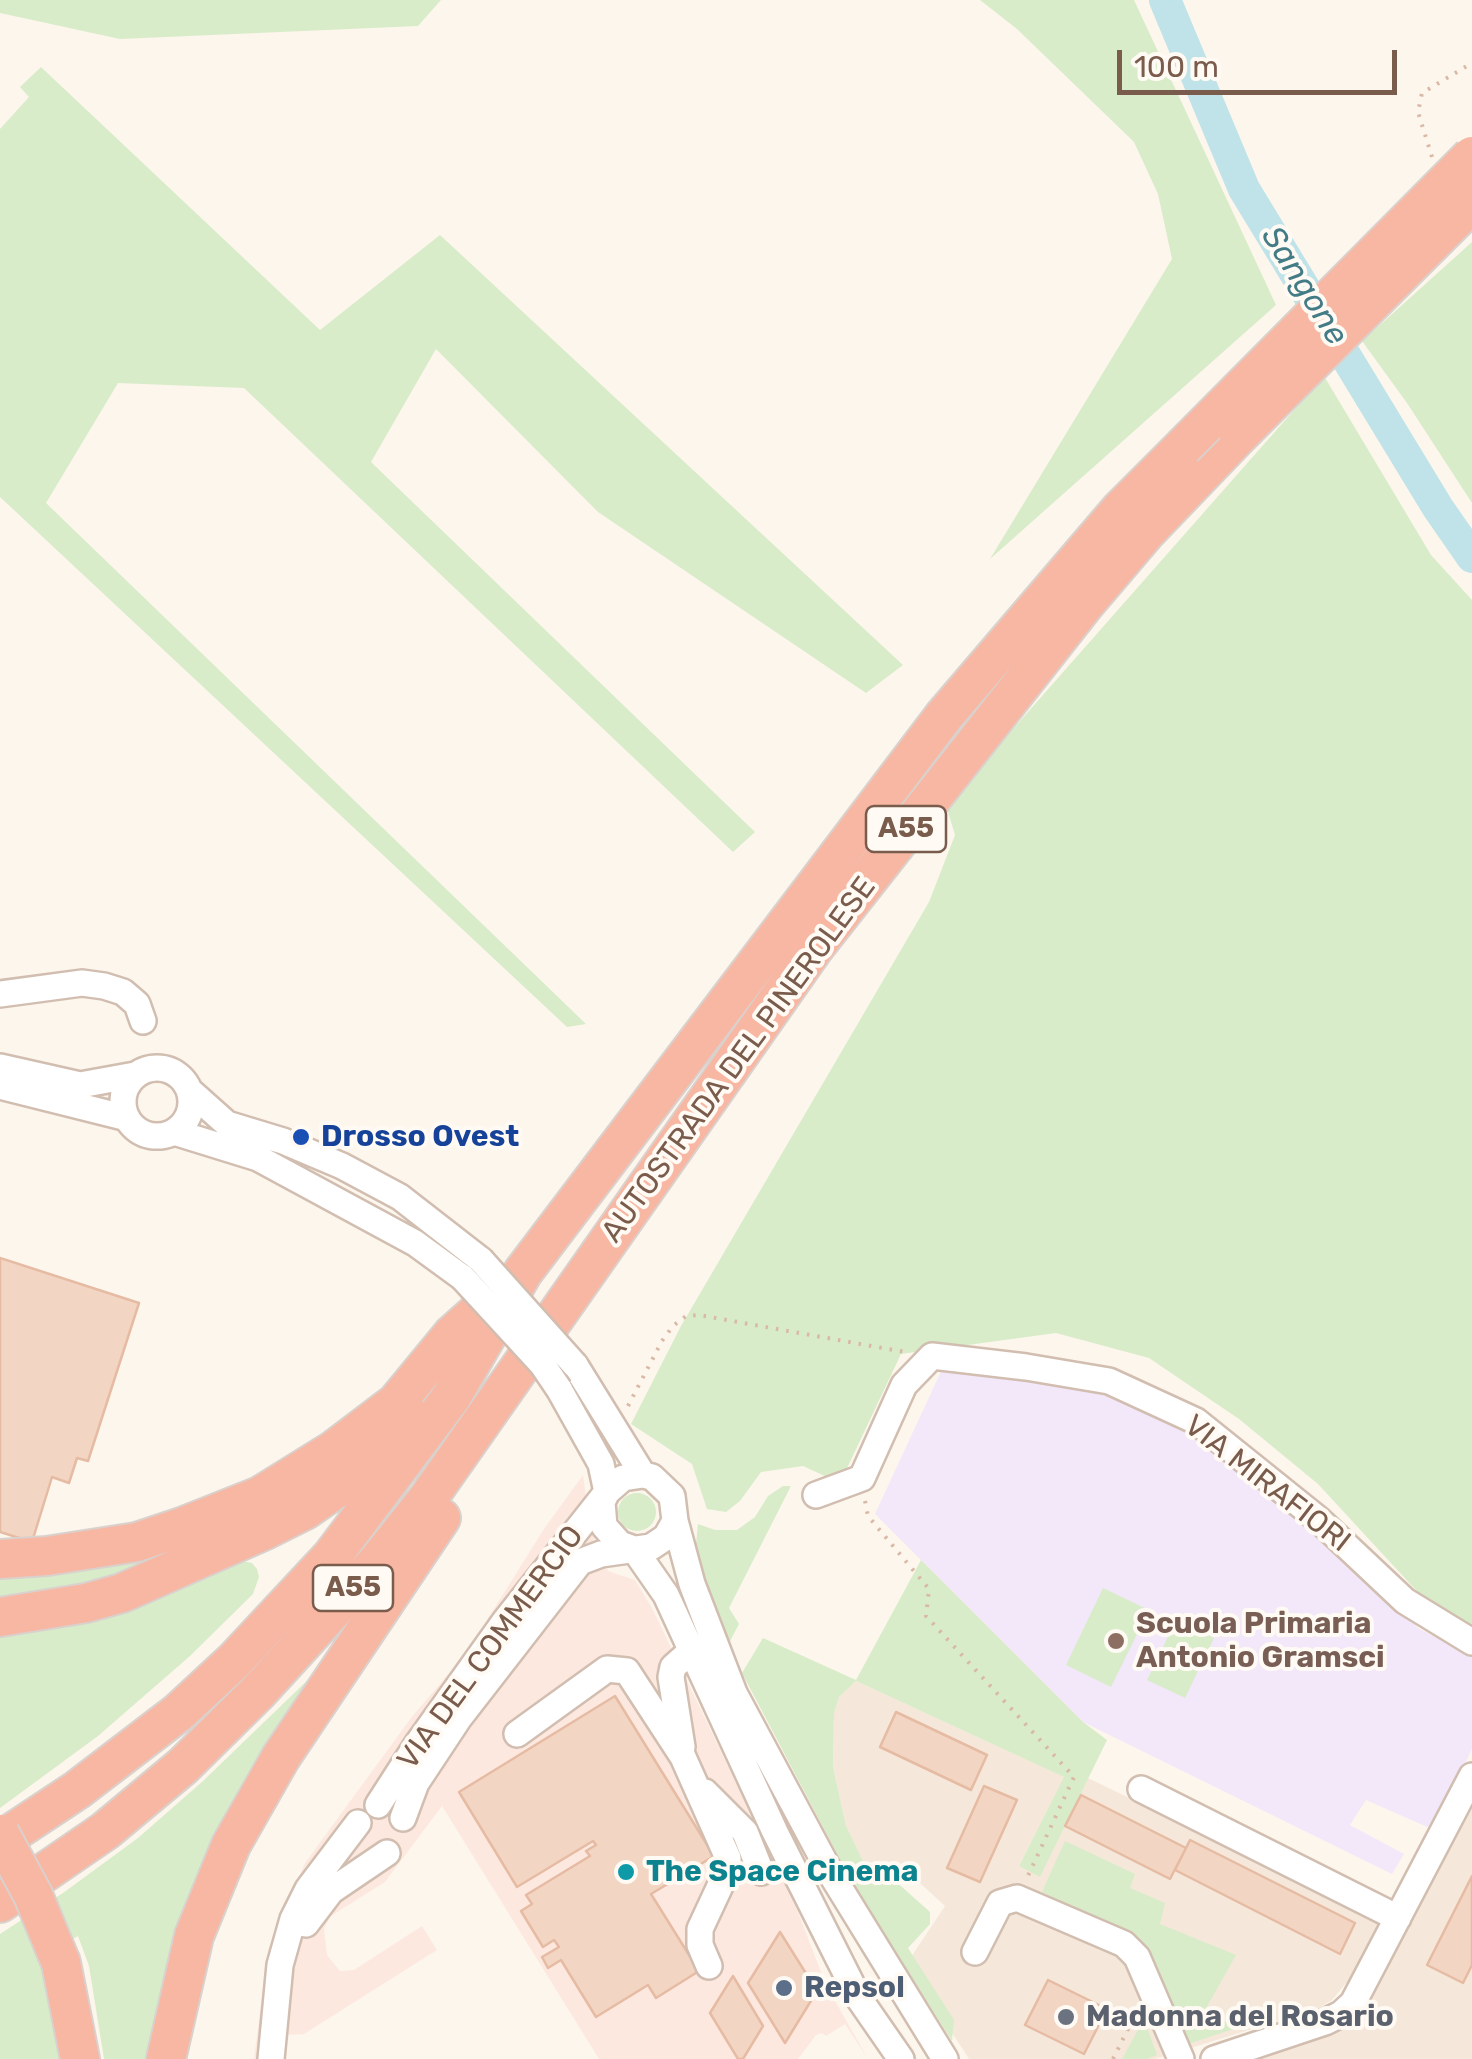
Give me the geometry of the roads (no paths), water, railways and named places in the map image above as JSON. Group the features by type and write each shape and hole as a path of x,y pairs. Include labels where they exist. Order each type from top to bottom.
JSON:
{"highway":[{"name":"AUTOSTRADA DEL PINEROLESE","path":"0,1838 134,1749 234,1661 332,1556 452,1396 522,1272 944,716 1121,508 1454,160"},
{"name":"AUTOSTRADA DEL PINEROLESE","path":"0,1903 105,1830 183,1766 258,1692 377,1562 430,1497 814,948 1005,702 1147,531 1472,203"},
{"path":"166,2059 194,1936 231,1845 280,1757 446,1511 634,1206"},
{"path":"0,1559 136,1542 260,1496 334,1450 396,1403 452,1335 522,1272"},
{"path":"0,1617 86,1602 139,1586 265,1530 328,1494 363,1468 397,1434 522,1272"},
{"path":"0,1838 33,1895 61,1963 80,2059"},
{"path":"194,2059 198,1972 231,1845"}],"street":[{"path":"0,994 82,982 104,986 123,992 137,1004 143,1020"},
{"path":"0,1067 80,1085 135,1075"},
{"path":"126,1118 122,1099 128,1082 144,1070 163,1068 180,1076 190,1091 227,1124 283,1141 400,1197 575,1365 643,1475 667,1488 675,1505 674,1522 692,1584 728,1680 831,1874 945,2059"},
{"path":"0,1086 126,1118 142,1133 152,1136 174,1132 258,1158 472,1269 559,1388 600,1464 607,1492"},
{"path":"174,1132 187,1118 190,1091"},
{"name":"VIA MIRAFIORI","path":"816,1495 862,1478 904,1385 932,1356 1110,1381 1196,1421 1318,1519 1405,1601 1472,1642"},
{"path":"643,1475 622,1478 607,1492 602,1502 604,1526 620,1544 634,1549 659,1543 674,1522"},
{"name":"VIA DEL COMMERCIO","path":"378,1806 434,1718 504,1621 607,1492"},
{"path":"634,1549 666,1595 775,1832 858,1997 901,2059"},
{"name":"VIA DEL COMMERCIO","path":"403,1818 416,1782 434,1753 569,1574 580,1562 634,1549"},
{"path":"683,1757 671,1677 673,1667 691,1651"},
{"path":"518,1734 608,1669 627,1671 683,1757 728,1858 728,1869 700,1929 700,1945 709,1966"},
{"path":"1214,2059 1341,2014 1352,2003 1472,1776"},
{"path":"694,1782 746,1832 761,1872"},
{"path":"1141,1789 1398,1918"},
{"path":"271,2059 274,2024 280,1964 298,1907 368,1810 378,1806 395,1810 406,1826 403,1841 321,1900 302,1930 274,2024"},
{"path":"358,1823 364,1847 387,1854"},
{"path":"974,1952 1000,1903 1018,1898 1124,1944 1138,1957 1181,2059"}],"waterway":[{"name":"Sangone","path":"1165,0 1244,189 1438,508 1472,557"}],"place":[{"name":"Drosso Ovest","path":"301,1137"},
{"name":"Scuola Primaria Antonio Gramsci","path":"1116,1641"},
{"name":"The Space Cinema","path":"626,1872"},
{"name":"Repsol","path":"784,1988"},
{"name":"Madonna del Rosario","path":"1066,2017"}]}
